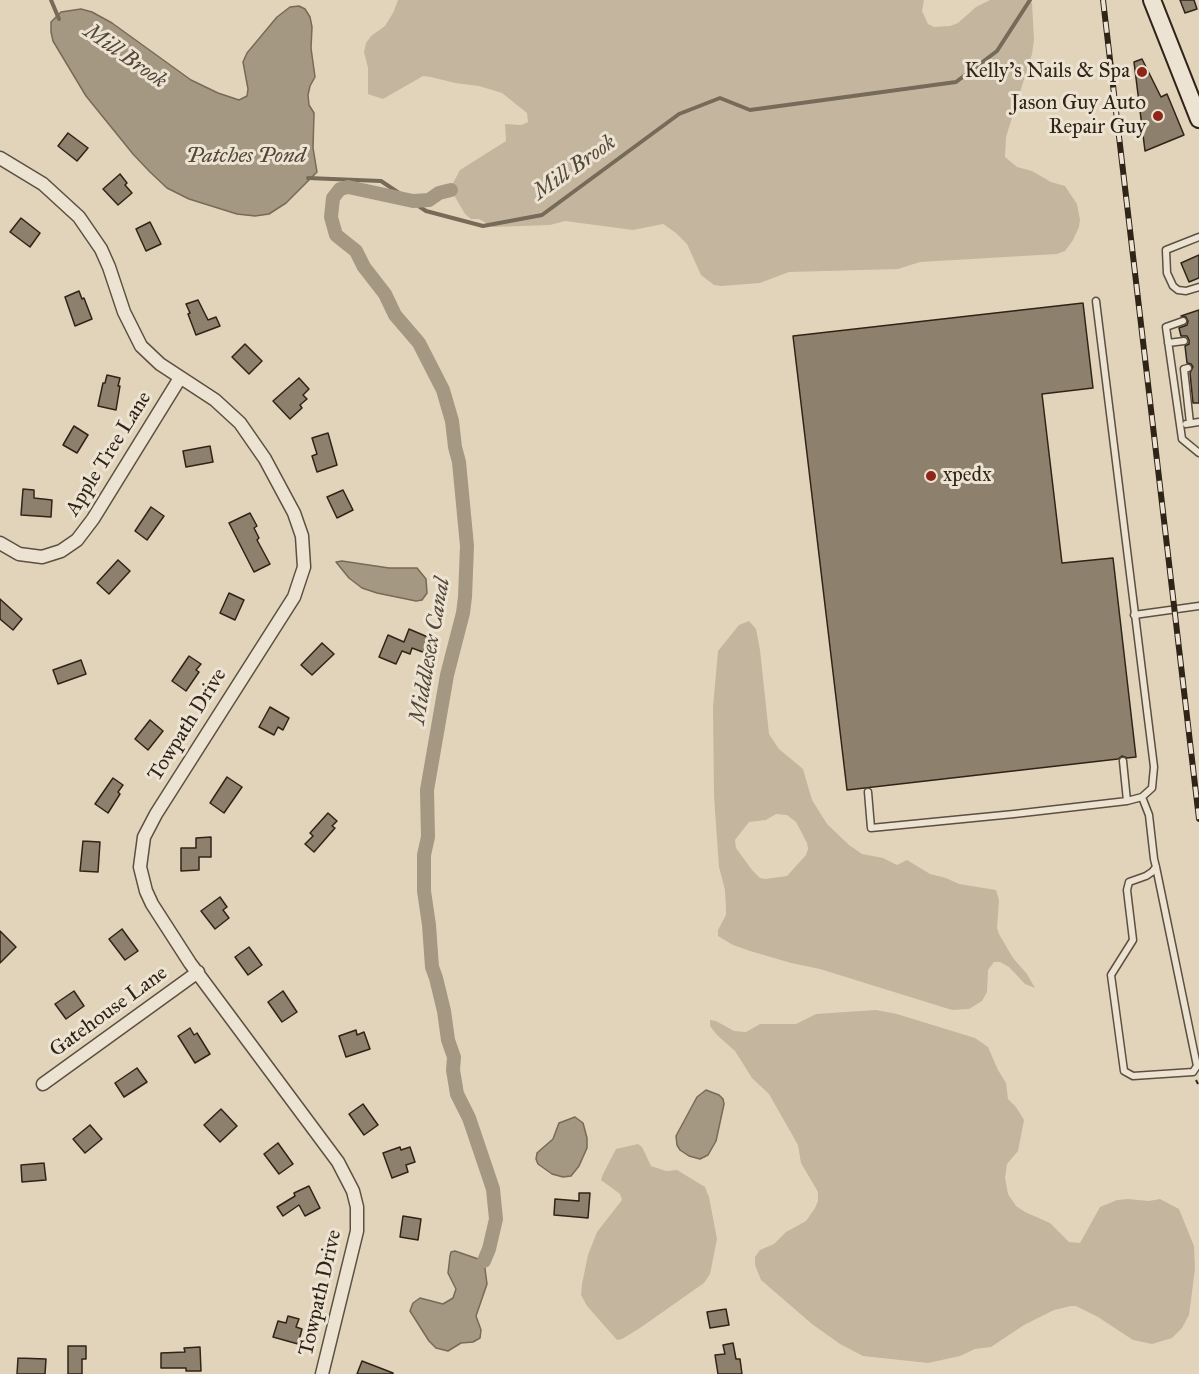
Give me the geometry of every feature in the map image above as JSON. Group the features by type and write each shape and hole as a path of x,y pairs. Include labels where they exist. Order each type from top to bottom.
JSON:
{"main road":[{"path":"1152,0 1197,109"}],"street":[{"name":"Towpath Drive","path":"0,158 43,184 79,217 101,249 110,267 124,312 141,346 160,364 223,407 248,432 298,520 304,551 302,575 294,597 146,832 141,848 141,876 146,891 198,972 338,1162 350,1182 355,1199 357,1231 322,1374"},
{"name":"Apple Tree Lane","path":"0,543 19,554 42,557 61,551 77,540 93,519 180,378"},
{"name":"Gatehouse Lane","path":"43,1084 198,972"}],"lane":[{"path":"1199,237 1166,250 1167,273 1173,286 1178,290 1186,291 1199,287"},
{"path":"868,792 871,828 1127,801 1142,797 1152,788 1154,767 1096,301"},
{"path":"1183,321 1166,327 1182,439 1199,453"},
{"path":"1168,343 1184,341"},
{"path":"1188,368 1184,369 1190,423"},
{"path":"1179,424 1199,422"},
{"path":"1134,615 1199,606"},
{"path":"1123,761 1127,801"},
{"path":"1142,797 1149,815 1156,867 1197,1066 1193,1072 1133,1076 1125,1071 1111,975 1133,940 1127,890 1129,882 1146,876 1156,867"}],"shaded area":[{"path":"398,0 924,0 922,11 928,24 934,27 958,23 976,7 990,0 1027,0 1032,3 1034,40 1032,54 1006,137 1005,157 1017,167 1032,171 1051,182 1065,186 1077,204 1079,227 1065,251 1057,254 920,262 898,269 789,272 760,283 721,286 714,285 701,275 687,244 663,224 633,230 565,221 550,225 493,227 479,219 471,219 465,214 451,190 452,185 460,170 506,141 505,124 521,125 528,122 527,113 502,93 479,86 423,76 383,99 368,94 368,68 364,52 366,43 371,36 385,26"},
{"path":"749,621 756,629 769,734 779,749 803,769 812,800 827,824 862,854 883,858 897,865 907,860 930,874 959,884 996,890 999,900 997,928 999,934 1035,988 1025,984 1009,967 1000,962 994,962 988,970 987,992 982,1001 969,1009 952,1010 820,969 750,951 718,936 726,909 725,890 719,867 714,796 713,707 718,651 739,625","holes":["776,814 787,815 796,822 807,843 806,855 787,876 760,878 736,848 735,840 749,822 766,820"]},
{"path":"876,1010 897,1014 975,1038 988,1047 1006,1083 1008,1099 1024,1120 1018,1151 1007,1164 1005,1178 1008,1194 1016,1206 1050,1223 1069,1242 1080,1243 1100,1207 1117,1200 1160,1199 1179,1209 1194,1246 1195,1269 1189,1315 1182,1328 1172,1338 1152,1344 1133,1340 1098,1317 1076,1306 1071,1306 1054,1310 1024,1325 991,1347 975,1349 960,1356 928,1363 863,1356 840,1344 812,1324 761,1280 755,1265 755,1257 760,1250 774,1244 786,1232 806,1221 818,1201 818,1192 801,1163 798,1145 769,1094 752,1078 735,1051 717,1035 710,1026 710,1020 734,1031 746,1032 760,1024 796,1024 816,1014"},
{"path":"638,1144 642,1147 651,1166 666,1171 677,1170 705,1187 717,1239 710,1274 704,1283 640,1328 617,1340 587,1306 581,1295 582,1284 588,1255 597,1232 622,1200 620,1194 601,1180 603,1174 616,1149"}],"water":[{"name":"Patches Pond","path":"299,6 305,9 310,17 312,27 311,48 315,77 308,95 309,105 314,113 313,148 317,172 286,203 269,214 255,216 237,214 189,199 167,188 133,154 86,96 53,41 51,32 51,22 61,12 81,9 92,12 112,23 191,80 239,100 247,96 248,89 243,62 247,53 277,17 290,7"},
{"path":"336,562 389,568 417,568 426,579 427,593 422,600 416,601 362,588 349,578"},
{"path":"706,1090 719,1095 724,1104 716,1141 708,1155 700,1159 680,1150 676,1136 697,1097"},
{"path":"575,1117 583,1123 587,1148 579,1166 571,1176 563,1177 552,1174 538,1164 537,1153 553,1139 559,1123"},
{"path":"455,1251 484,1261 487,1284 476,1316 481,1330 480,1338 473,1342 461,1343 448,1351 436,1348 429,1341 410,1311 413,1303 420,1298 443,1304 453,1298 456,1289 448,1273 451,1252"}],"building":[{"path":"1180,0 1194,0 1197,9 1185,13"},
{"name":"Jason Guy Auto Repair Guy","path":"1142,59 1161,97 1167,94 1184,135 1145,151 1134,62"},
{"path":"68,133 88,148 77,161 58,146"},
{"path":"120,174 132,193 118,205 103,189"},
{"path":"21,218 40,233 30,247 10,232"},
{"path":"150,222 161,244 146,251 136,229"},
{"path":"1199,255 1199,278 1189,282 1181,263"},
{"path":"79,291 92,319 75,326 65,297"},
{"path":"198,300 208,320 216,317 220,326 196,335 186,304"},
{"name":"xpedx","path":"1083,303 1093,388 1042,394 1062,563 1113,558 1136,757 1122,756 1118,759 847,790 793,336"},
{"path":"1199,310 1199,403 1193,403 1190,373 1193,367 1187,363 1185,346 1189,344 1189,340 1187,336 1181,336 1179,328 1187,325 1188,321 1186,317 1181,316"},
{"path":"245,344 262,361 249,374 232,357"},
{"path":"107,375 120,378 116,410 98,406"},
{"path":"299,378 309,389 303,395 307,399 300,405 302,408 290,419 273,401"},
{"path":"74,426 88,435 77,453 63,445"},
{"path":"328,433 337,465 317,472 312,456 317,454 312,438"},
{"path":"210,446 213,462 186,467 183,451"},
{"path":"23,489 34,490 34,498 52,500 51,517 21,515"},
{"path":"343,490 353,510 337,518 327,497"},
{"path":"151,507 164,516 147,540 135,531"},
{"path":"250,513 257,526 254,528 259,538 257,540 270,564 254,572 229,523"},
{"path":"118,560 130,571 109,594 97,583"},
{"path":"229,593 244,600 235,620 220,613"},
{"path":"0,599 22,619 13,630 0,619"},
{"path":"409,629 433,641 428,654 412,648 410,654 402,651 396,664 379,657 388,635 404,642"},
{"path":"322,643 334,654 312,675 301,665"},
{"path":"189,656 201,664 196,670 199,672 186,691 172,681"},
{"path":"81,660 86,674 58,684 53,670"},
{"path":"270,707 289,718 283,730 278,727 274,735 259,727"},
{"path":"150,720 163,731 148,750 135,739"},
{"path":"227,777 242,787 224,813 210,803"},
{"path":"113,778 123,785 108,813 95,804"},
{"path":"328,813 337,821 332,826 335,828 314,852 305,844 313,836 310,833"},
{"path":"211,837 211,857 199,857 199,870 181,871 181,848 196,848 196,838"},
{"path":"83,841 100,842 98,872 80,871"},
{"path":"220,897 227,907 223,910 229,918 215,929 201,911"},
{"path":"122,929 138,951 125,960 109,939"},
{"path":"0,931 16,947 0,963"},
{"path":"249,947 262,965 248,975 235,957"},
{"path":"74,991 84,1006 66,1019 55,1004"},
{"path":"283,991 297,1012 282,1022 268,1002"},
{"path":"190,1028 194,1035 197,1033 210,1054 195,1063 178,1036"},
{"path":"356,1030 357,1035 364,1032 370,1049 346,1057 339,1036"},
{"path":"137,1068 147,1082 124,1097 115,1083"},
{"path":"363,1104 378,1125 364,1135 349,1114"},
{"path":"221,1109 237,1126 220,1142 204,1125"},
{"path":"90,1125 102,1139 85,1153 73,1139"},
{"path":"278,1143 293,1164 279,1174 264,1154"},
{"path":"400,1147 401,1150 410,1147 415,1162 406,1165 408,1172 392,1178 383,1153"},
{"path":"44,1163 46,1180 22,1182 21,1165"},
{"path":"309,1186 320,1208 305,1216 299,1205 283,1216 277,1207 295,1196 294,1193"},
{"path":"579,1193 590,1193 588,1218 554,1215 555,1199 579,1201"},
{"path":"403,1216 421,1219 418,1240 400,1237"},
{"path":"726,1309 729,1325 710,1328 707,1312"},
{"path":"288,1316 299,1319 296,1327 302,1329 298,1344 273,1337 278,1321 286,1323"},
{"path":"733,1343 736,1359 740,1359 742,1374 718,1374 715,1355 725,1354 723,1345"},
{"path":"68,1346 86,1346 86,1359 82,1359 82,1374 68,1374"},
{"path":"200,1347 201,1371 186,1371 186,1368 161,1368 161,1353 185,1352 184,1348"},
{"path":"18,1358 46,1359 45,1374 17,1374"},
{"path":"362,1361 393,1373 393,1374 357,1374"}],"waterway":[{"name":"Mill Brook","path":"51,0 59,19"},
{"name":"Mill Brook","path":"308,178 381,181 426,211 483,226 542,215 679,114 720,98 750,110 956,82 997,51 1030,0"},
{"name":"Middlesex Canal","path":"451,190 439,193 429,200 413,201 348,187 340,189 333,198 331,217 336,235 356,251 364,267 385,294 395,315 419,343 443,390 452,421 459,462 467,546 465,597 447,675 427,790 428,837 424,855 424,891 432,967 454,1057 453,1070 457,1094 469,1118 493,1189 496,1219 484,1261"}],"railway":[{"path":"1103,0 1199,819"}],"place":[{"name":"Kelly's Nails & Spa","path":"1142,72"},
{"name":"Jason Guy Auto Repair Guy","path":"1158,116"},
{"name":"xpedx","path":"931,476"}]}
